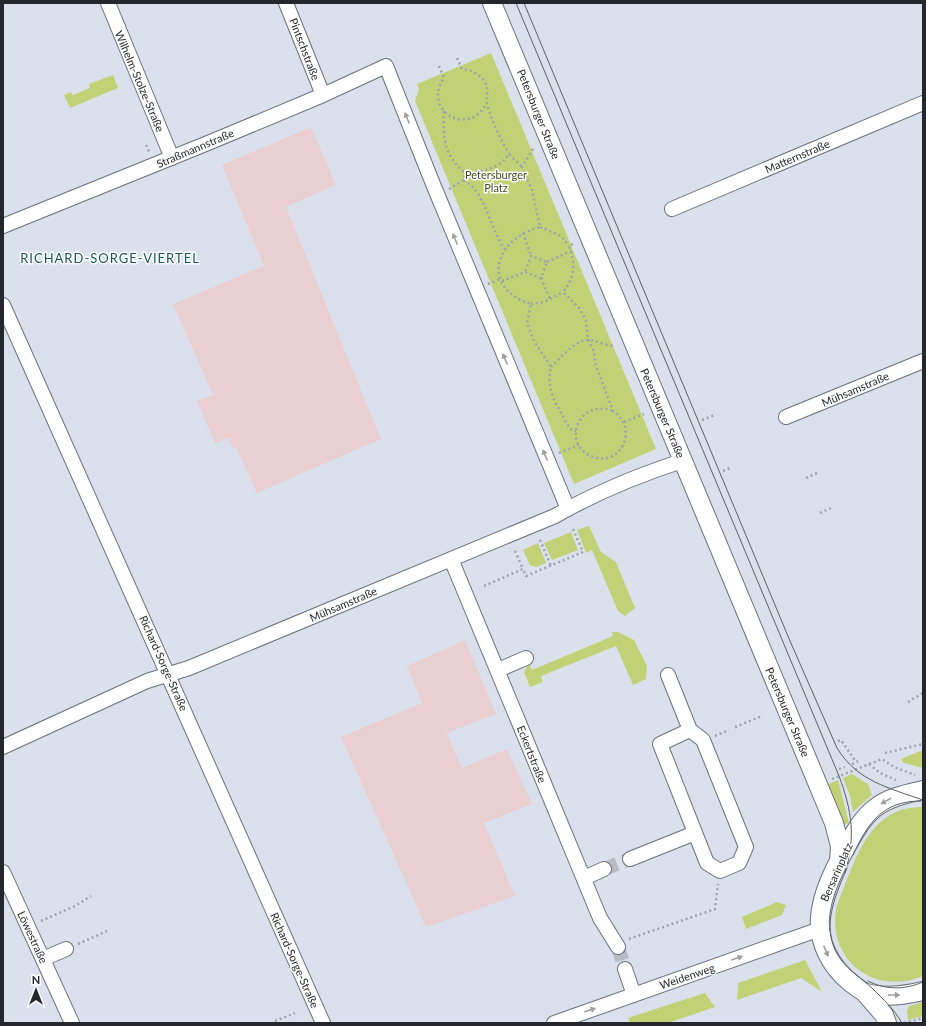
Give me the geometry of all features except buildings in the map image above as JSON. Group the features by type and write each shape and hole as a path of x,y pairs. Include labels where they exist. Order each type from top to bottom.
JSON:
{"main road":[{"name":"Petersburger Straße","path":"492,3 834,823 840,846 839,861"},
{"name":"Bersarinplatz","path":"865,993 837,970 823,946 820,929 821,905 839,861 858,825 875,808 920,783"},
{"name":"Petersburger Straße","path":"834,823 852,837"},
{"path":"865,993 900,995 923,991"},
{"path":"865,993 884,1015 887,1023"}],"street":[{"name":"Wilhelm-Stolze-Straße","path":"108,3 172,158"},
{"name":"Pintschstraße","path":"286,3 323,95"},
{"name":"Straßmannstraße","path":"3,226 323,95 386,66 568,509"},
{"name":"Matternstraße","path":"672,209 923,103"},
{"name":"Richard-Sorge-Straße","path":"3,305 323,1023"},
{"name":"Mühsamstraße","path":"786,417 923,361"},
{"name":"Mühsamstraße","path":"3,747 147,681 196,665 451,559 658,469 682,461"},
{"name":"Eckertstraße","path":"451,559 603,923 618,947"},
{"path":"498,670 526,658"},
{"path":"668,675 690,730 703,740 746,847 739,863 720,871 707,862 660,744 690,730"},
{"path":"630,859 695,833"},
{"path":"584,878 604,869"},
{"name":"Löwestraße","path":"3,872 72,1023"},
{"name":"Weidenweg","path":"554,1023 820,929"},
{"path":"43,959 66,949"},
{"path":"626,969 634,995"}],"path":[{"path":"457,58 462,69 473,72 485,82 487,88 487,102 501,139 509,154 522,167 532,190 540,227"},
{"path":"439,66 444,78 438,89 437,95 440,105 444,111 454,118 467,119 480,113 487,102"},
{"path":"444,111 443,131 446,148 453,163 464,173 464,180"},
{"path":"522,167 533,149"},
{"path":"464,173 489,170 504,162 509,154"},
{"path":"451,187 464,180"},
{"path":"464,180 477,190 496,238 505,249"},
{"path":"540,227 561,236 569,246 574,271 569,285 563,292 550,299 531,304 519,300 508,292 501,280 499,266 505,249 511,242 522,233 540,227"},
{"path":"522,233 531,256 525,272"},
{"path":"569,246 573,244"},
{"path":"550,299 541,278 547,262 571,251"},
{"path":"531,256 547,262"},
{"path":"492,282 525,272 541,278"},
{"path":"563,292 579,308 586,320 588,339 613,411"},
{"path":"531,304 527,324 534,341 551,367"},
{"path":"576,431 570,429 553,398 549,377 551,367 565,352 588,339 615,346"},
{"path":"605,408 619,415 624,422 626,428 625,441 622,447 612,456 605,458 591,456 579,445 576,431 579,421 589,411 605,408"},
{"path":"624,422 644,414"},
{"path":"702,420 715,415"},
{"path":"558,454 579,445"},
{"path":"723,471 730,468"},
{"path":"806,478 817,473"},
{"path":"820,513 831,508"},
{"path":"515,552 526,576 583,552 572,527"},
{"path":"540,540 551,566"},
{"path":"484,586 492,584 523,569"},
{"path":"908,702 923,694"},
{"path":"735,727 762,716"},
{"path":"838,741 841,740 857,762 852,764"},
{"path":"885,753 923,744"},
{"path":"818,784 882,759 920,783"},
{"path":"869,764 880,773 902,782"},
{"path":"840,769 845,766"},
{"path":"636,937 715,909 720,871"},
{"path":"41,922 75,906 91,896"},
{"path":"66,949 107,931"},
{"path":"275,1021 295,1013"},
{"path":"904,1023 923,1018"}],"shaded area":[{"path":"311,127 336,185 286,207 381,439 257,493 236,447 233,448 228,438 215,443 197,401 213,395 173,304 264,266 222,165"},
{"path":"465,640 496,714 447,733 450,741 462,768 507,749 532,804 484,823 515,896 426,927 341,737 422,703 407,666"}],"green space":[{"name":"Petersburger Platz","path":"491,53 656,449 574,484 415,101 419,89 417,84"},
{"path":"113,75 118,88 70,108 64,95 71,92 73,95 90,88 89,84"},
{"path":"589,526 601,552 616,562 635,608 625,616 618,611 592,550 586,553 577,530"},
{"path":"571,532 578,550 552,560 544,543"},
{"path":"538,543 546,563 536,567 530,565 523,550"},
{"path":"612,632 618,632 634,640 647,666 646,679 633,685 616,646 541,676 543,682 530,687 524,672 529,664 532,670 613,636"},
{"path":"923,750 923,768 904,763 901,759"},
{"path":"852,774 868,784 872,795 853,812 850,796 843,778"},
{"path":"838,780 849,823 843,825 826,785"},
{"path":"923,807 923,976 904,981 887,981 871,977 857,968 846,956 838,941 835,924 837,905 857,855 876,826 888,816 904,809"},
{"path":"777,902 786,905 782,915 746,929 742,917"},
{"path":"805,960 822,992 801,978 737,1000 738,983"},
{"path":"705,993 715,1007 668,1023 630,1023 628,1018"},
{"path":"923,1002 923,1016 908,1020 907,1011 909,1006"}],"tunnel":[{"path":"604,869 630,859"},
{"path":"618,947 625,969"}],"tram line":[{"path":"516,3 839,776 847,801 851,824 851,848 845,873"},
{"path":"524,3 790,641 837,748 845,759 864,776 886,787 923,800"},
{"path":"853,855 864,833 878,816 896,805 907,802 921,801"},
{"path":"847,868 831,915 831,938 835,950 845,965 884,1000 902,1023"},
{"path":"868,981 881,986 895,988 902,988 923,982"}],"district":[{"name":"RICHARD-SORGE-VIERTEL","path":"110,258"}]}
